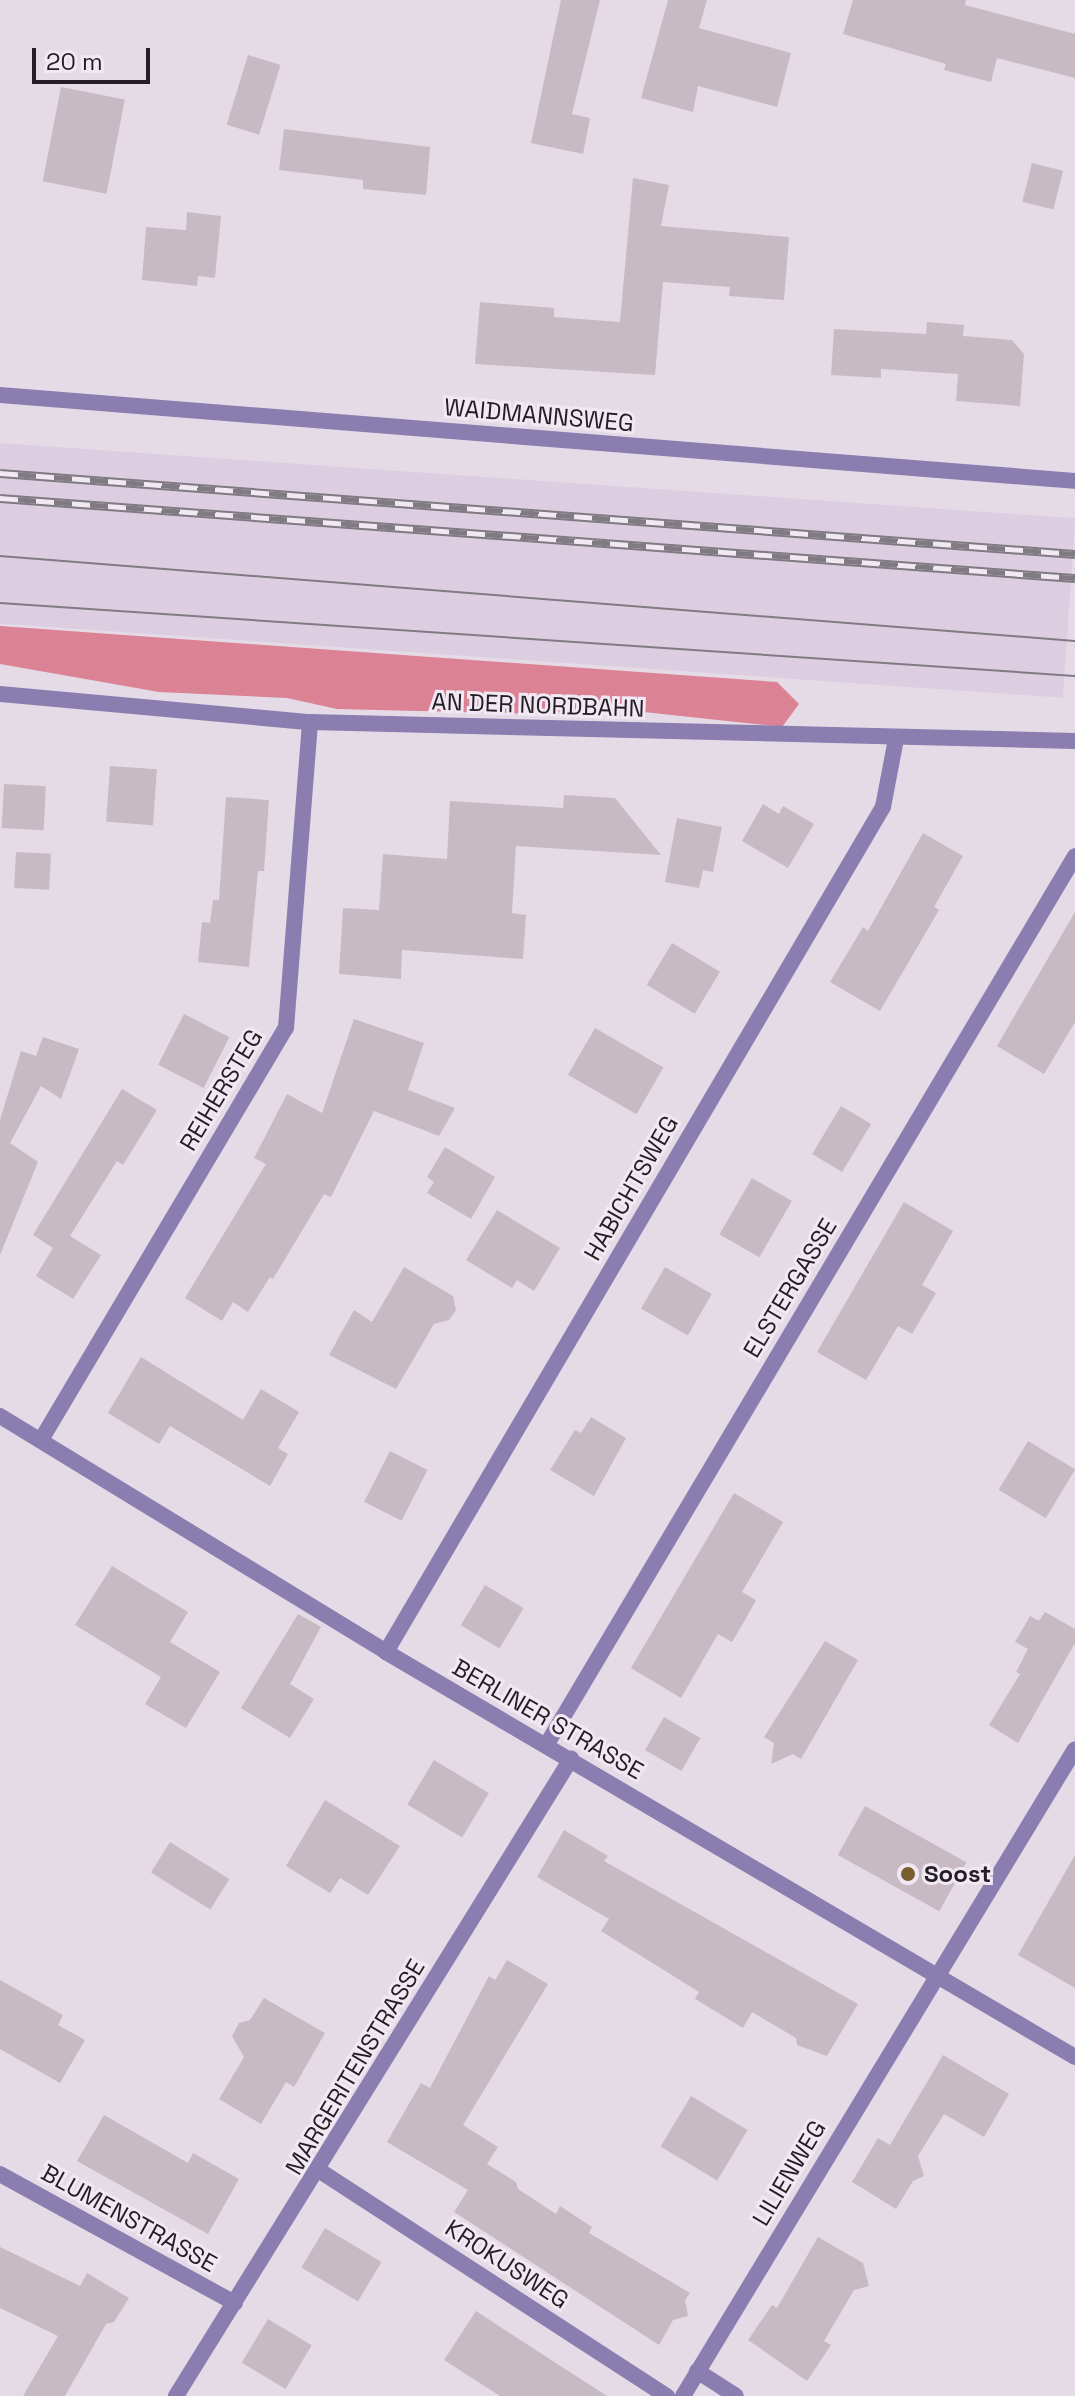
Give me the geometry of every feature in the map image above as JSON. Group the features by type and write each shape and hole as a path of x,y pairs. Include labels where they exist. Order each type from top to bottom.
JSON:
{"street":[{"name":"WAIDMANNSWEG","path":"0,395 1075,481"},
{"name":"AN DER NORDBAHN","path":"0,694 310,722 896,739 1075,741"},
{"name":"REIHERSTEG","path":"41,1440 286,1028 310,722"},
{"name":"HABICHTSWEG","path":"386,1652 883,807 896,739"},
{"name":"ELSTERGASSE","path":"547,1744 1075,856"},
{"name":"BERLINER STRASSE","path":"0,1416 386,1652 1075,2057"},
{"name":"LILIENWEG","path":"683,2396 1075,1749"},
{"name":"MARGERITENSTRASSE","path":"176,2396 320,2171 571,1759"},
{"name":"KROKUSWEG","path":"320,2171 667,2396"},
{"name":"BLUMENSTRASSE","path":"0,2174 235,2303"},
{"path":"697,2371 736,2396"}],"shaded area":[{"path":"0,443 1075,518 1063,698 0,623"},
{"path":"0,626 777,682 799,704 782,727 607,708 541,714 337,709 287,698 159,692 0,664"}],"building":[{"path":"561,0 600,0 572,114 590,118 583,154 531,143"},
{"path":"668,0 707,0 699,28 791,53 777,107 698,86 693,112 641,98"},
{"path":"853,0 966,0 965,5 1075,34 1075,78 997,58 991,82 944,70 946,64 843,34"},
{"path":"248,55 281,65 259,135 227,125"},
{"path":"61,87 125,99 106,194 43,181"},
{"path":"284,129 430,147 426,195 363,189 363,180 279,170"},
{"path":"1032,163 1063,171 1053,210 1022,202"},
{"path":"633,178 669,185 661,226 789,237 784,300 729,296 730,287 663,282 655,375 475,364 480,302 554,308 554,317 620,322"},
{"path":"187,212 221,216 215,278 198,276 197,286 142,280 146,227 186,230"},
{"path":"927,322 964,325 963,336 1012,340 1024,354 1020,406 956,401 958,374 881,369 881,378 831,375 834,329 926,334"},
{"path":"110,766 157,769 153,825 106,822"},
{"path":"4,784 46,786 44,830 2,828"},
{"path":"564,795 615,798 661,855 516,846 512,913 526,915 523,959 402,950 401,979 339,974 343,908 379,910 383,854 447,859 450,801 563,808"},
{"path":"226,797 269,800 264,871 258,871 249,967 198,962 202,922 210,923 213,900 219,900"},
{"path":"763,804 779,814 783,806 814,824 788,868 742,841"},
{"path":"677,818 722,827 713,872 703,870 699,888 665,882"},
{"path":"923,833 963,856 934,907 939,910 880,1011 830,982 863,927 868,931"},
{"path":"16,852 51,854 49,890 14,888"},
{"path":"1075,912 1075,1022 1044,1074 997,1046"},
{"path":"672,943 720,972 695,1014 647,985"},
{"path":"184,1014 229,1037 204,1088 158,1065"},
{"path":"354,1019 424,1043 408,1090 455,1108 439,1136 374,1111 331,1197 324,1194 273,1279 270,1277 248,1312 233,1302 222,1321 185,1298 266,1164 254,1158 287,1094 322,1113"},
{"path":"595,1028 663,1068 636,1114 568,1075"},
{"path":"43,1037 79,1049 61,1099 41,1086 10,1143 38,1162 0,1255 0,1120 21,1051 36,1056"},
{"path":"122,1089 157,1110 123,1165 117,1161 70,1236 101,1255 73,1299 36,1276 53,1248 33,1235"},
{"path":"841,1106 871,1124 842,1172 812,1154"},
{"path":"445,1147 495,1177 471,1219 427,1193 434,1182 427,1177"},
{"path":"752,1178 792,1201 759,1257 720,1234"},
{"path":"904,1202 953,1231 922,1285 936,1293 912,1334 898,1326 866,1380 817,1352"},
{"path":"497,1210 560,1248 534,1291 517,1280 512,1288 466,1260"},
{"path":"404,1267 453,1296 456,1310 449,1320 434,1324 396,1389 329,1355 354,1310 372,1322"},
{"path":"665,1267 712,1294 688,1336 641,1309"},
{"path":"141,1357 243,1420 261,1389 299,1412 278,1448 288,1454 270,1486 170,1426 159,1444 108,1413"},
{"path":"591,1417 626,1438 594,1496 550,1470 575,1430 581,1433"},
{"path":"1028,1441 1075,1469 1046,1518 999,1490"},
{"path":"390,1451 427,1470 402,1521 364,1502"},
{"path":"734,1493 783,1522 742,1592 756,1600 745,1620 732,1642 718,1634 681,1698 631,1668"},
{"path":"112,1566 188,1612 170,1642 220,1672 186,1728 145,1704 161,1677 75,1625"},
{"path":"485,1585 524,1608 499,1648 461,1625"},
{"path":"1045,1612 1075,1629 1075,1643 1018,1743 989,1725 1020,1674 1016,1672 1028,1649 1015,1642 1030,1616 1039,1621"},
{"path":"298,1614 321,1627 290,1684 314,1699 290,1738 241,1708"},
{"path":"825,1641 858,1660 801,1759 793,1754 771,1764 774,1743 764,1737"},
{"path":"664,1717 700,1738 681,1771 645,1750"},
{"path":"434,1760 489,1793 462,1838 407,1805"},
{"path":"325,1800 400,1846 368,1895 340,1878 330,1893 286,1866"},
{"path":"865,1806 966,1862 939,1911 838,1855"},
{"path":"564,1830 608,1856 604,1861 858,2004 827,2056 797,2045 796,2038 752,2012 743,2028 695,1999 699,1992 601,1931 609,1919 537,1877"},
{"path":"170,1842 229,1879 210,1910 151,1873"},
{"path":"1075,1855 1075,1988 1018,1955"},
{"path":"507,1960 548,1984 463,2125 498,2147 487,2164 516,2182 518,2189 556,2214 560,2206 592,2227 589,2233 690,2293 685,2300 688,2316 673,2320 659,2345 454,2212 468,2190 387,2142 421,2083 430,2088 489,1976 495,1980"},
{"path":"0,1980 63,2015 58,2025 85,2040 60,2083 0,2049"},
{"path":"264,1998 325,2033 294,2087 286,2082 261,2124 219,2099 244,2057 232,2036 239,2023 250,2020"},
{"path":"943,2055 1009,2094 984,2137 944,2114 918,2156 924,2176 913,2181 896,2209 852,2182 878,2138 890,2145"},
{"path":"691,2096 748,2130 717,2181 661,2147"},
{"path":"104,2115 188,2163 193,2153 239,2179 208,2234 77,2161"},
{"path":"325,2228 382,2262 358,2301 301,2267"},
{"path":"818,2237 863,2263 869,2286 854,2290 824,2341 831,2345 807,2381 748,2340 772,2305 777,2308"},
{"path":"0,2247 80,2286 87,2273 129,2298 114,2322 106,2324 65,2396 23,2396 58,2336 0,2308"},
{"path":"476,2311 607,2396 500,2396 444,2360"},
{"path":"268,2319 312,2345 285,2389 242,2363"}],"tram line":[{"path":"0,556 1075,641"},
{"path":"0,603 1075,676"}],"railway":[{"path":"0,473 1075,554"},
{"path":"0,498 1075,578"}],"place":[{"name":"Soost","path":"908,1874"}]}
